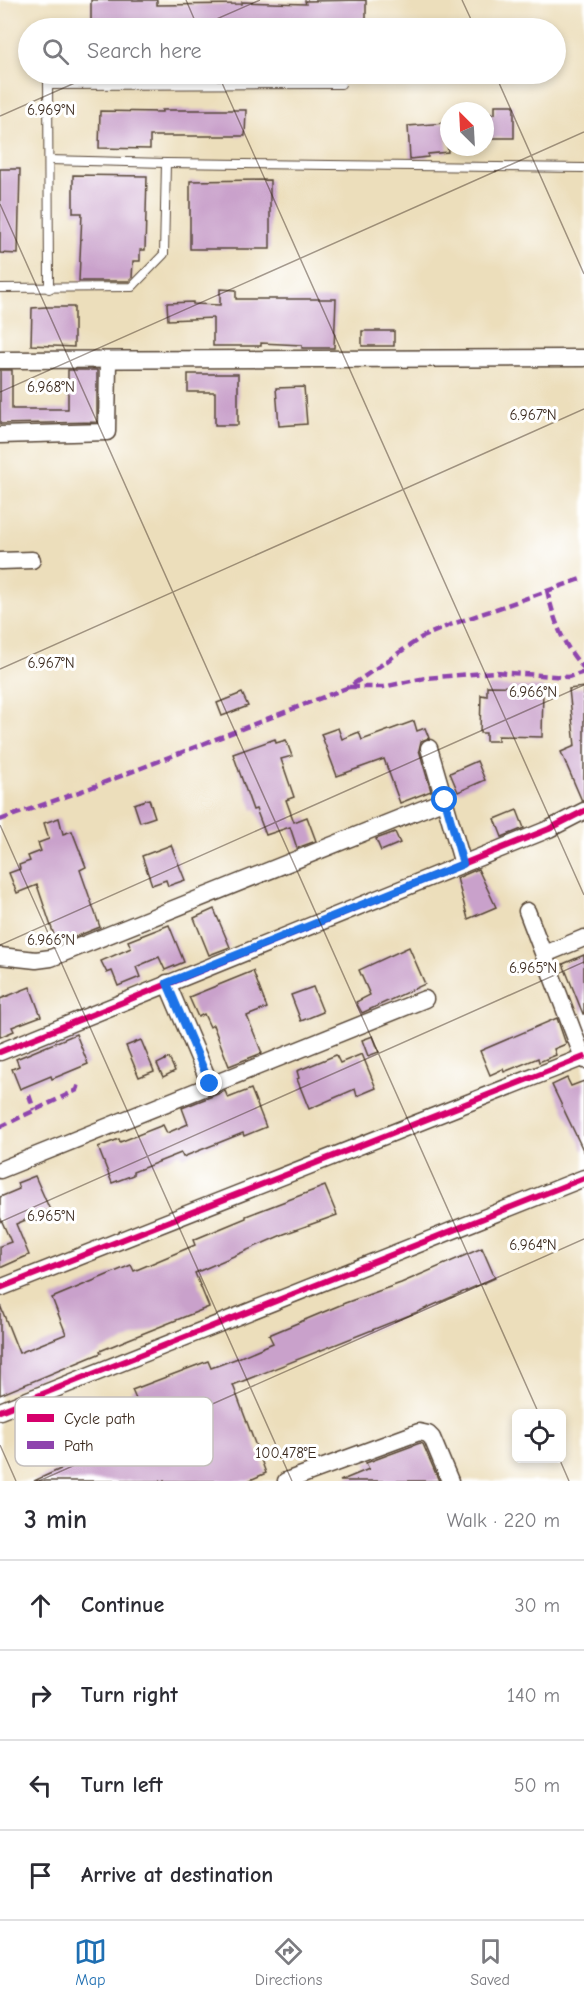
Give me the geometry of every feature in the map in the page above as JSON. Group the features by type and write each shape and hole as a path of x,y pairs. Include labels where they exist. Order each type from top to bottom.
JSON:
{"street":[{"path":"0,360 584,358"},
{"path":"0,435 107,432 108,360"},
{"path":"0,561 32,560"},
{"path":"429,748 463,864"},
{"path":"0,956 36,960 51,958 445,800"},
{"path":"0,1052 549,829 584,811"},
{"path":"0,1288 584,1058 528,911"},
{"path":"545,954 584,938"},
{"path":"167,983 210,1084"},
{"path":"0,1170 425,999"},
{"path":"37,1397 584,1178"},
{"path":"0,1412 15,1406"},
{"path":"286,1481 419,1432 428,1434 432,1438 450,1481"}],"lane":[{"path":"49,289 48,85 341,84"},
{"path":"49,160 166,164 584,168"},
{"path":"0,288 132,287 164,254 166,164"}],"building":[{"path":"91,0 157,0 157,5 242,4 242,2 306,4 305,1 366,0 366,18 91,18"},
{"path":"495,105 514,105 514,138 494,138"},
{"path":"162,110 246,110 245,136 150,136 150,149 99,148 100,111 162,112"},
{"path":"440,123 440,153 410,159 408,126"},
{"path":"0,169 20,169 18,254 0,253"},
{"path":"73,175 147,176 145,250 140,250 140,261 133,261 132,278 129,281 79,281 82,213 73,213"},
{"path":"270,180 270,249 190,249 190,181"},
{"path":"220,289 236,290 236,299 336,299 334,348 302,348 302,345 261,343 261,346 213,346 213,318 168,320 167,303 193,302 193,304 220,305"},
{"path":"74,307 74,347 31,345 32,308"},
{"path":"362,331 394,331 394,346 362,346"},
{"path":"0,370 12,370 12,409 68,409 68,370 97,370 97,422 0,424"},
{"path":"188,374 238,374 238,425 215,425 215,392 188,392"},
{"path":"304,387 307,424 279,426 276,388"},
{"path":"487,686 543,687 542,737 498,736 498,741 486,741 486,733 480,733 481,695 487,696"},
{"path":"584,687 584,801 582,801 561,752 575,746 569,689"},
{"path":"242,693 248,706 222,716 217,703"},
{"path":"414,721 417,731 425,728 429,738 421,741 419,750 431,791 400,803 384,759 337,776 321,734 338,728 342,739 359,732 362,740"},
{"path":"275,739 276,743 286,740 292,756 281,759 294,797 286,800 294,822 307,817 316,841 297,848 290,827 266,835 256,809 253,810 233,754"},
{"path":"477,761 485,780 458,792 450,773"},
{"path":"149,799 155,817 140,822 134,804"},
{"path":"517,810 524,828 502,837 495,819"},
{"path":"59,818 63,834 72,831 86,867 80,870 100,927 57,944 37,885 17,893 9,873 20,869 19,865 30,861 28,856 41,851 38,843 49,839 44,823"},
{"path":"395,832 400,843 381,851 376,839"},
{"path":"171,845 185,880 168,886 166,880 152,885 142,856"},
{"path":"478,869 496,907 468,919 457,878"},
{"path":"214,909 230,947 209,955 194,918"},
{"path":"169,925 184,962 165,970 159,957 136,967 140,977 118,986 112,971 107,973 101,961 131,948 128,941"},
{"path":"409,947 425,984 362,1013 356,1002 370,995 359,970"},
{"path":"584,955 584,1014 583,1014 563,964"},
{"path":"253,971 267,1008 247,1016 262,1053 229,1066 213,1025 210,1027 204,1014 198,1017 189,997"},
{"path":"30,987 41,1016 12,1027 14,1031 0,1037 0,999"},
{"path":"313,987 323,1012 301,1021 291,995"},
{"path":"557,1018 566,1044 554,1049 556,1055 539,1062 538,1058 504,1072 503,1069 490,1075 480,1051"},
{"path":"76,1034 88,1064 20,1089 12,1069 19,1066 16,1059"},
{"path":"373,1036 379,1052 368,1056 362,1040"},
{"path":"141,1040 154,1071 139,1077 126,1046"},
{"path":"362,1054 376,1088 357,1096 355,1089 309,1109 297,1079 299,1078 297,1071 336,1055 340,1063"},
{"path":"169,1058 175,1071 163,1077 157,1064"},
{"path":"567,1078 571,1086 584,1081 584,1152 552,1085"},
{"path":"251,1089 266,1127 244,1136 243,1133 183,1157 181,1153 112,1183 98,1147 119,1139 120,1142 163,1125 167,1133 188,1124 182,1108 225,1091 228,1098"},
{"path":"35,1176 50,1210 16,1224 29,1255 0,1268 0,1246 11,1242 0,1217 0,1197 19,1189 17,1183"},
{"path":"325,1186 337,1215 284,1234 195,1273 209,1307 0,1395 0,1305 19,1353 66,1334 52,1298 131,1265 134,1271 195,1245 193,1240 246,1218 246,1216"},
{"path":"482,1248 495,1278 420,1311 233,1385 266,1473 248,1481 34,1481 67,1466 213,1466 213,1397 135,1397 132,1390 208,1361 211,1368 238,1358 273,1343 269,1335 345,1303 401,1283"},
{"path":"420,1443 423,1444 439,1481 340,1481 369,1469 366,1463"}],"marked path":[{"path":"0,820 90,788 349,687 422,637 584,578"},
{"path":"547,590 560,632 570,651 584,668"},
{"path":"349,687 383,687 425,678 495,672 568,677 584,672"},
{"path":"0,1127 77,1090 79,1084"},
{"path":"29,1095 34,1110"}],"cycle path":[{"path":"0,1052 549,829 584,811"},
{"path":"0,1288 584,1057"},
{"path":"35,1397 584,1178"},
{"path":"0,1411 15,1405"}],"route":[{"path":"210,1084 167,983 463,864 445,800"}]}
